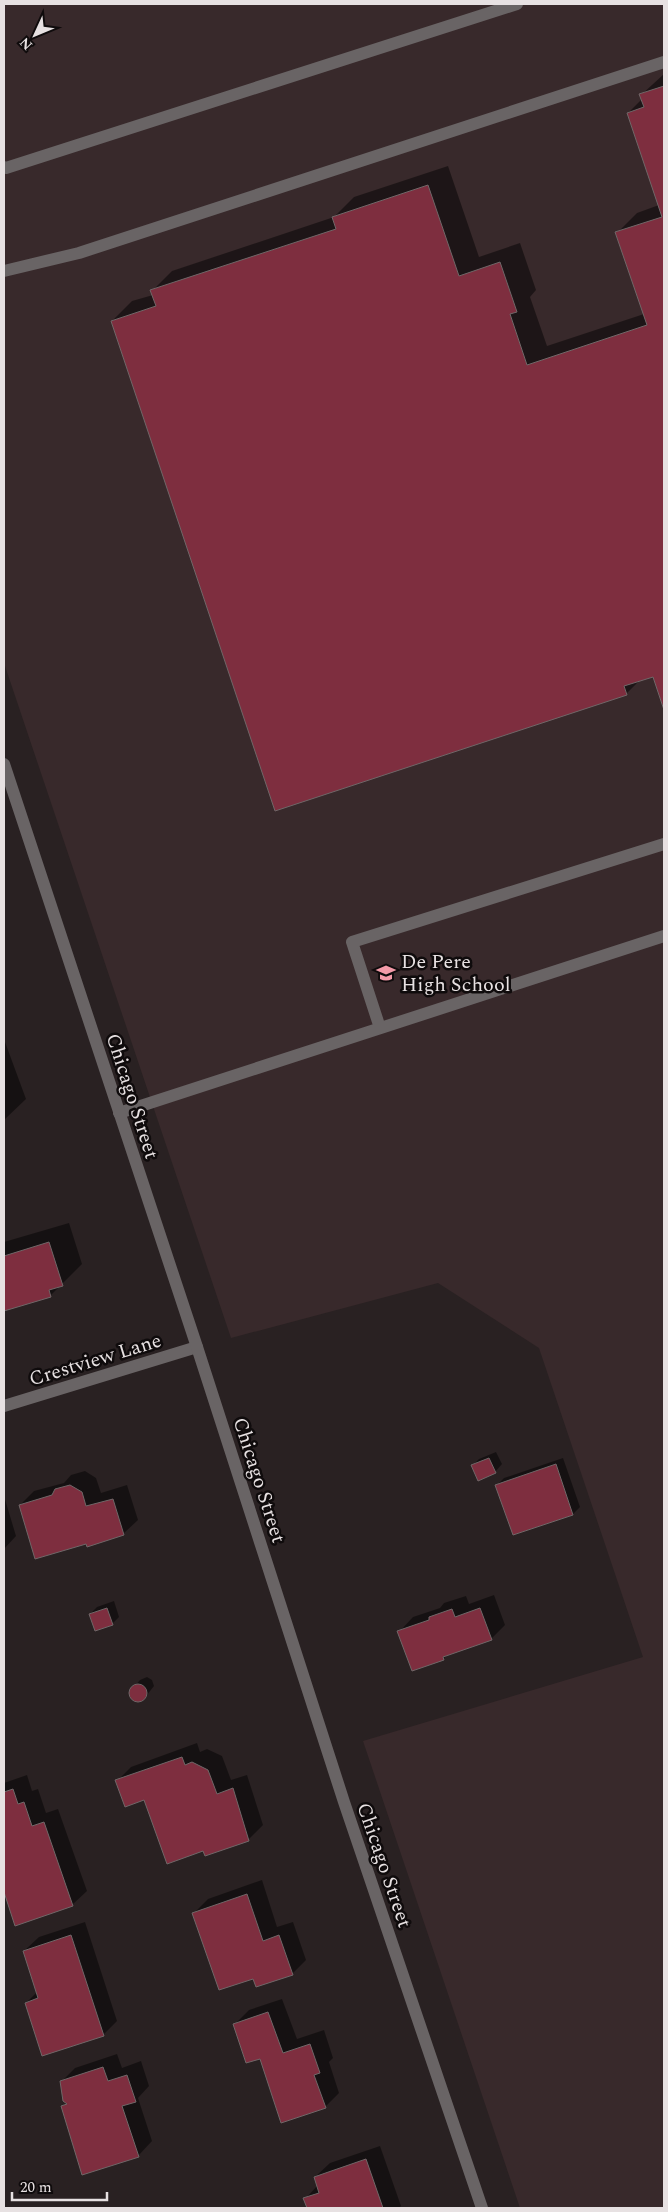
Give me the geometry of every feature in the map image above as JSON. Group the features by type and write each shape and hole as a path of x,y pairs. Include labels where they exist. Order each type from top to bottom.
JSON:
{"street":[{"path":"4,167 16,165 517,4"},
{"path":"4,271 89,250 664,62"},
{"name":"Chicago Street","path":"4,764 197,1347 347,1812 482,2208"},
{"path":"380,1028 352,942 664,844"},
{"path":"120,1113 664,936"},
{"name":"Crestview Lane","path":"4,1406 197,1347"}],"shaded area":[{"name":"De Pere High School","path":"4,4 664,4 664,2208 520,2208 363,1741 643,1657 539,1348 438,1283 231,1338 4,663"}],"building":[{"path":"664,86 664,710 653,677 624,686 627,695 275,811 111,321 156,306 150,290 336,229 332,217 428,185 459,276 500,262 517,312 510,314 527,365 647,325 615,232 662,217 627,113 644,107 639,94"},
{"path":"49,1242 63,1286 49,1290 51,1297 4,1311 4,1256"},
{"path":"489,1458 496,1473 478,1481 471,1465"},
{"path":"556,1464 573,1515 513,1535 495,1485"},
{"path":"70,1485 82,1492 86,1506 113,1499 124,1535 87,1547 86,1544 35,1559 19,1505 52,1495 55,1489"},
{"path":"107,1608 113,1625 95,1631 89,1614"},
{"path":"480,1608 492,1640 443,1657 444,1660 412,1671 397,1631 429,1620 429,1617 452,1609 455,1617"},
{"path":"138,1684 144,1687 147,1693 144,1699 138,1702 132,1699 129,1693 132,1687"},
{"path":"182,1757 185,1765 192,1762 208,1770 217,1794 233,1788 249,1841 205,1856 203,1851 167,1864 144,1800 125,1807 115,1780"},
{"path":"13,1789 18,1804 24,1802 32,1826 44,1822 73,1906 15,1926 4,1892 4,1792"},
{"path":"247,1894 263,1941 279,1935 293,1975 256,1987 253,1979 219,1990 192,1913"},
{"path":"71,1935 104,2036 42,2056 25,2003 38,1998 23,1951"},
{"path":"268,2012 283,2053 310,2044 320,2073 314,2075 326,2108 281,2123 260,2059 246,2063 233,2024"},
{"path":"103,2067 108,2081 127,2075 136,2102 122,2106 139,2157 82,2175 61,2106 67,2104 63,2101 60,2081"},
{"path":"366,2159 383,2208 307,2208 303,2198 319,2193 314,2177"}],"place":[{"name":"De Pere High School","path":"386,973"}]}
